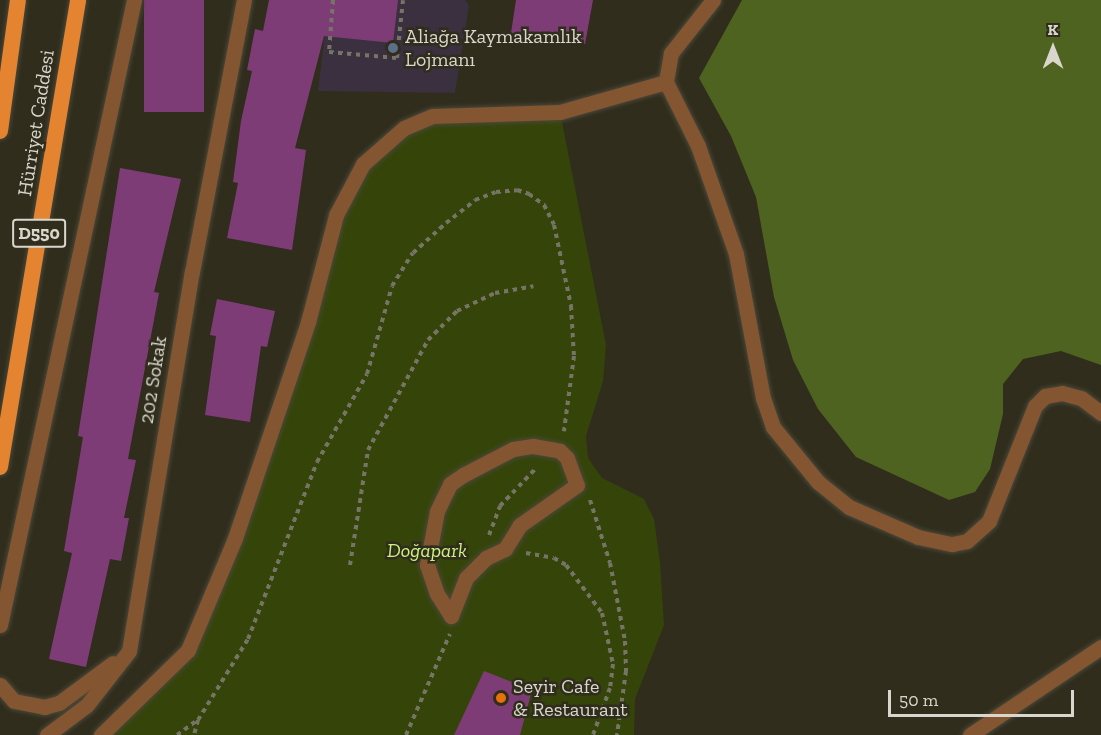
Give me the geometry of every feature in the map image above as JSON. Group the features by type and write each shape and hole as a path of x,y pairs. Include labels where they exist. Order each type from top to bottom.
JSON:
{"highway":[{"name":"Hürriyet Caddesi","path":"0,131 18,0"},
{"name":"Hürriyet Caddesi","path":"0,467 78,0"}],"street":[{"path":"0,625 134,0"},
{"name":"202 Sokak","path":"47,735 87,705 129,651 192,272 244,0"},
{"path":"713,0 671,53 666,82 698,146 736,254 763,398 773,427 818,482 849,507 918,537 952,544 967,541 989,521 1029,422 1045,396 1062,393 1081,398 1101,413"},
{"path":"101,735 188,650 239,527 308,322 336,215 363,164 404,128 432,116 560,112 666,82"},
{"path":"533,446 560,451 567,458 577,485 520,525 505,549 486,558 466,578 454,619 437,594 427,565 437,511 450,484 513,449 533,446"},
{"path":"970,735 1101,647"},
{"path":"0,686 14,701 44,707 59,703 129,651"}],"path":[{"path":"333,0 328,52 398,58 403,0"},
{"path":"194,735 198,720 248,639 317,462 367,374 392,286 413,253 446,223 475,200 496,192 517,190 530,194 544,205 554,225 571,306 574,356 566,438"},
{"path":"350,565 368,450 428,340 457,311 495,293 533,286"},
{"path":"587,495 610,563 625,641 626,671 617,735"},
{"path":"514,555 538,554 566,566 602,613 613,664 610,688 593,735"},
{"path":"406,735 454,619"},
{"path":"177,735 198,720"}],"shaded area":[{"name":"Aliağa Kaymakamlık Lojmanı","path":"329,0 465,0 469,5 455,93 318,91"}],"green space":[{"path":"742,0 1101,0 1101,365 1061,351 1023,359 1003,384 1003,414 990,469 975,492 949,500 856,457 818,409 793,360 774,297 756,197 731,136 699,78"},
{"name":"Doğapark","path":"560,112 606,345 603,381 586,436 588,458 602,478 644,499 654,519 660,563 664,625 635,699 634,735 101,735 161,680 207,606 336,215 363,164 432,116"}],"building":[{"path":"144,0 204,0 204,112 144,112"},
{"path":"269,0 398,0 393,43 324,36 295,148 306,150 292,250 227,238 238,183 233,182 241,121 252,71 247,70 255,29 263,31"},
{"path":"516,0 593,0 585,44 511,33"},
{"path":"120,168 181,179 154,292 159,293 128,459 136,460 124,518 129,518 121,561 110,559 86,667 49,659 72,553 64,551 83,437 78,436"},
{"path":"217,299 275,311 267,347 261,346 250,422 205,415 216,336 210,335"},
{"name":"Seyir Cafe & Restaurant","path":"484,671 532,690 520,735 454,735"}],"place":[{"name":"Aliağa Kaymakamlık Lojmanı","path":"393,48"},
{"name":"Seyir Cafe & Restaurant","path":"501,698"}]}
